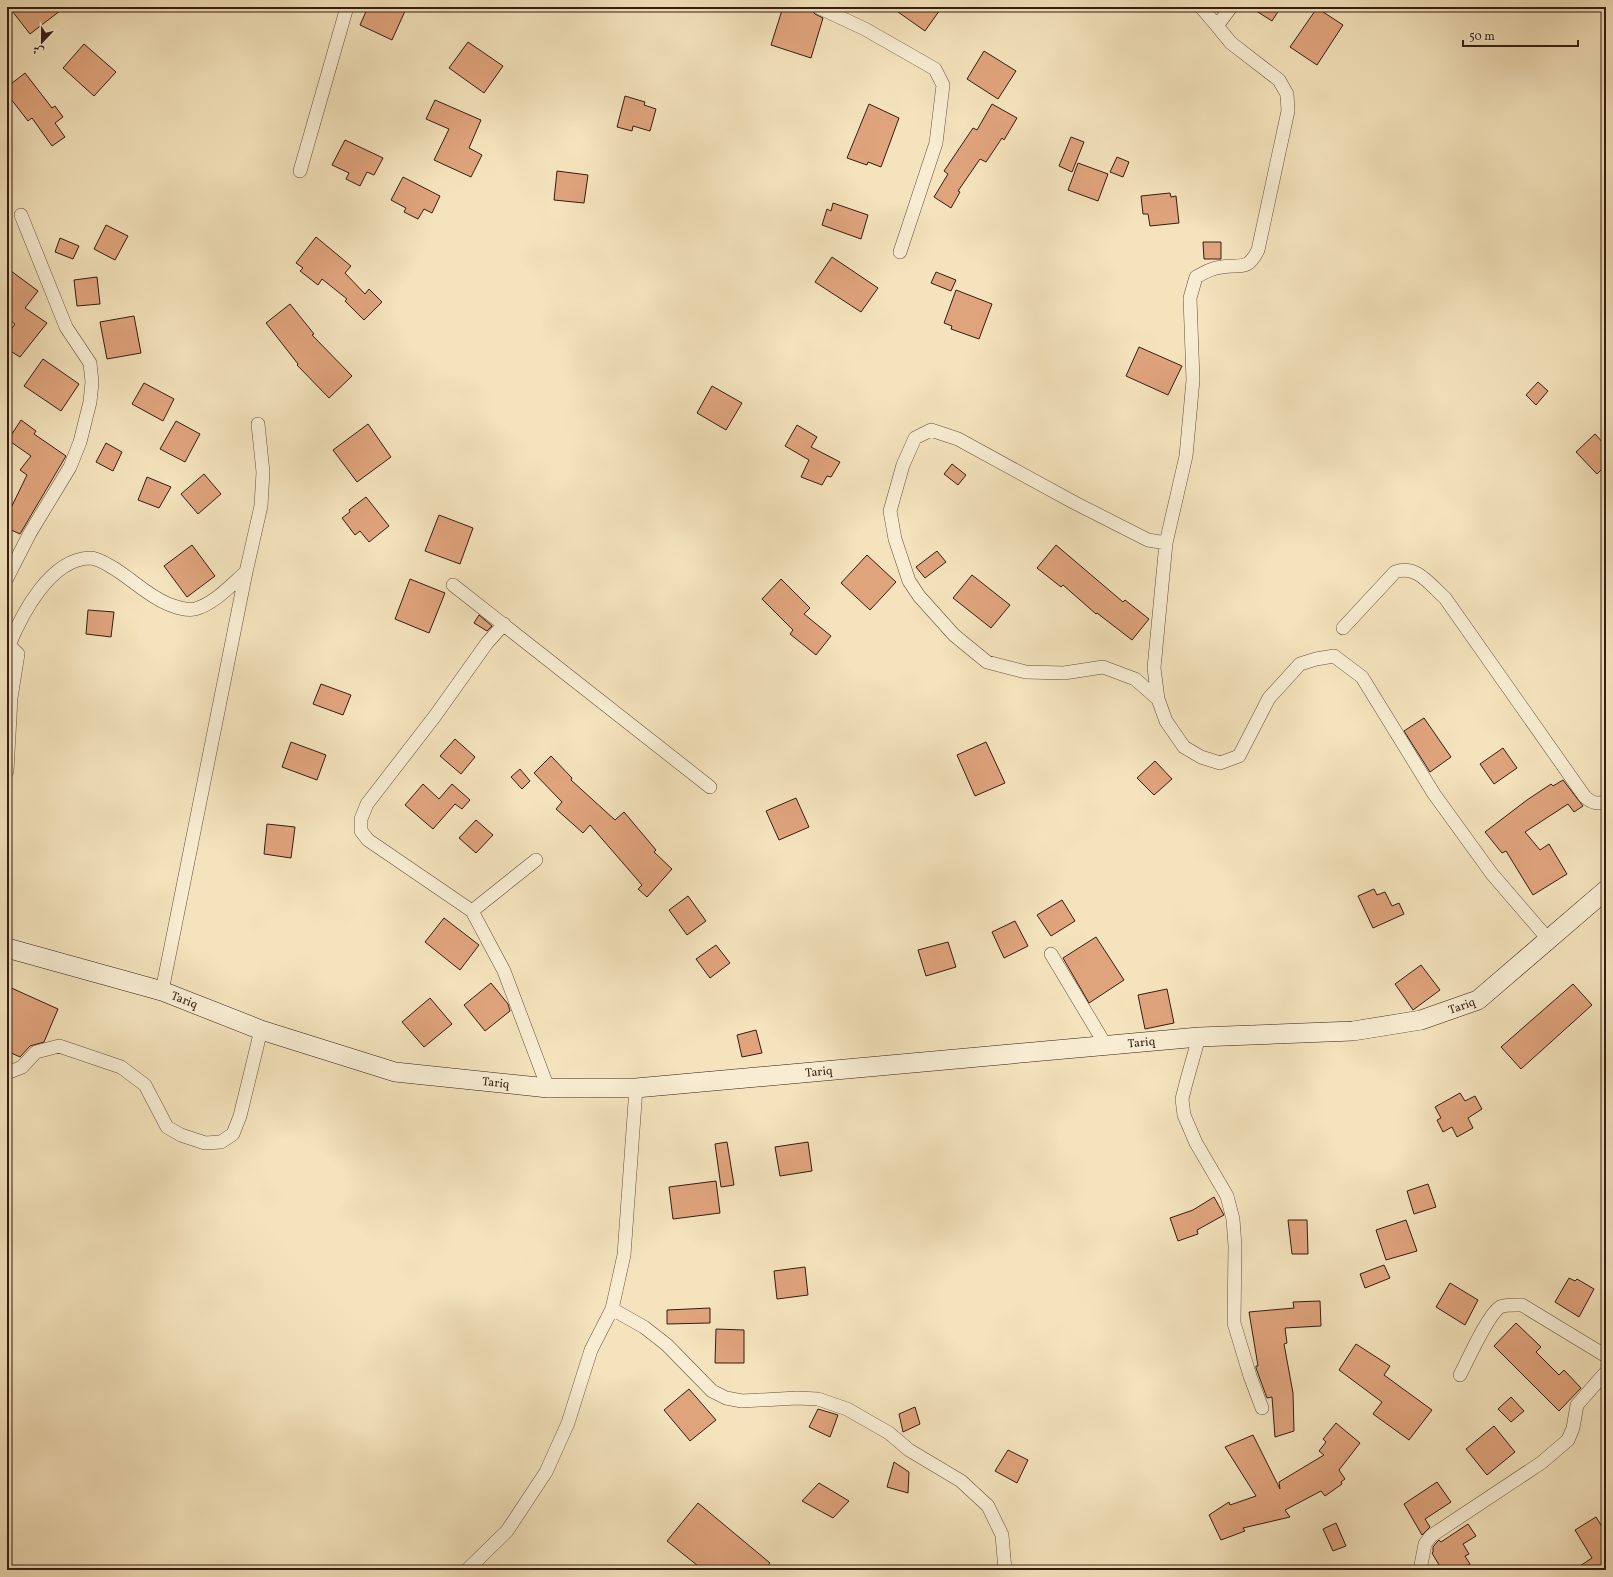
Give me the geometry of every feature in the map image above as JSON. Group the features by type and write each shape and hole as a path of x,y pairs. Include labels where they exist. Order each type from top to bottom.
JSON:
{"main road":[{"name":"Tariq","path":"7,948 162,991 261,1030 395,1072 548,1088 636,1088 1105,1044 1199,1037 1353,1030 1421,1020 1478,1000 1606,890"}],"street":[{"path":"300,171 347,7"},
{"path":"818,7 865,29 935,69 943,85 936,143 900,252"},
{"path":"1201,7 1231,43 1279,80 1287,94 1288,111 1258,250 1254,259 1245,266 1223,266 1208,270 1196,277 1190,298 1193,380 1186,456 1166,543 1154,668 1158,699 1166,721 1184,747 1201,757 1220,762 1239,756 1269,698 1300,664 1316,658 1334,656 1362,677 1439,800 1492,874 1548,939"},
{"path":"1218,26 1231,7"},
{"path":"7,578 30,533 70,467 80,442 90,402 92,382 90,363 66,327 21,215"},
{"path":"162,991 246,572 261,506 263,472 258,424"},
{"path":"1158,699 1135,680 1103,666 1064,673 1026,672 987,662 970,650 954,635 924,601 910,581 895,539 890,511 903,465 914,438 931,430 958,439 1075,503 1148,540 1166,543"},
{"path":"7,771 11,698 18,654 8,640 43,585 60,571 76,561 91,558 110,566 155,599 179,608 194,609 222,594 246,572"},
{"path":"1343,628 1395,572 1403,569 1417,572 1445,598 1585,797 1592,802 1600,804 1606,801"},
{"path":"453,585 710,786"},
{"path":"504,624 487,644 367,804 362,819 361,831 368,840 472,911 504,971 548,1088"},
{"path":"472,911 536,860"},
{"path":"1051,954 1105,1044"},
{"path":"7,1073 22,1066 36,1052 60,1046 121,1067 145,1084 167,1127 181,1135 205,1142 221,1142 233,1134 240,1116 261,1030"},
{"path":"1199,1037 1182,1099 1184,1115 1196,1143 1227,1196 1233,1219 1235,1246 1234,1323 1250,1376 1262,1408"},
{"path":"467,1570 507,1531 546,1472 568,1423 591,1350 612,1309 624,1256 636,1088"},
{"path":"1460,1375 1486,1325 1500,1308 1509,1305 1522,1305 1606,1356"},
{"path":"612,1309 644,1327 667,1345 712,1391 726,1398 742,1401 796,1398 818,1399 847,1409 890,1433 909,1450 961,1481 988,1506 1002,1535 1005,1570"},
{"path":"1420,1570 1425,1544 1431,1536 1541,1463 1568,1440 1573,1428 1577,1405 1606,1372"}],"building":[{"path":"9,7 65,7 30,34"},
{"path":"368,7 395,7 405,11 392,40 360,25"},
{"path":"783,7 810,8 815,14 823,18 811,58 771,45"},
{"path":"891,7 942,7 925,31"},
{"path":"1250,7 1281,7 1272,21"},
{"path":"1317,8 1343,25 1317,65 1290,47"},
{"path":"468,42 503,66 484,93 449,68"},
{"path":"84,44 116,72 94,96 63,68"},
{"path":"984,51 1016,71 998,99 967,79"},
{"path":"25,73 52,108 55,106 63,117 55,123 65,137 52,146 32,118 28,121 7,94 7,87"},
{"path":"625,96 645,102 644,105 656,109 650,131 633,126 632,131 617,127"},
{"path":"435,100 481,120 469,148 482,155 471,177 434,160 449,129 426,119"},
{"path":"869,104 899,118 881,167 868,162 867,165 847,158"},
{"path":"992,104 1017,118 1004,140 1002,138 986,162 980,159 958,191 960,192 951,208 934,197 948,174 944,171 973,128 977,130"},
{"path":"1071,137 1084,142 1072,172 1059,166"},
{"path":"345,140 383,158 374,175 367,172 360,186 346,179 349,173 332,165"},
{"path":"1117,157 1129,162 1123,177 1110,172"},
{"path":"1078,163 1108,174 1098,201 1068,190"},
{"path":"557,171 588,175 584,203 554,200"},
{"path":"403,177 440,196 432,213 424,209 418,219 404,212 406,208 391,200"},
{"path":"1170,193 1171,197 1176,196 1179,223 1150,226 1148,214 1143,214 1141,196"},
{"path":"833,203 868,215 861,239 822,225 827,209 831,211"},
{"path":"106,225 128,236 115,260 94,249"},
{"path":"316,237 351,266 345,273 365,294 369,289 382,302 364,320 345,301 347,299 322,279 318,285 300,271 303,268 296,263"},
{"path":"60,238 79,246 73,259 55,252"},
{"path":"1203,242 1221,242 1221,259 1204,259"},
{"path":"832,257 878,288 861,312 815,282"},
{"path":"7,268 38,291 25,308 47,323 20,357 7,349 7,335 15,324 7,318"},
{"path":"936,272 956,280 951,291 931,283"},
{"path":"97,277 100,304 77,306 74,280"},
{"path":"956,290 992,304 979,339 951,329 952,326 944,323"},
{"path":"290,304 314,334 312,335 352,376 329,398 297,365 298,364 266,323"},
{"path":"134,316 141,353 107,359 100,322"},
{"path":"1139,347 1182,366 1168,395 1126,376"},
{"path":"43,359 79,384 61,411 24,386"},
{"path":"1538,382 1548,391 1536,405 1526,395"},
{"path":"144,383 174,399 163,421 132,404"},
{"path":"712,386 742,403 726,430 697,413"},
{"path":"21,420 36,431 34,434 66,456 20,534 7,528 7,516 27,475 20,470 31,456 8,440"},
{"path":"176,421 200,434 185,462 160,449"},
{"path":"368,424 391,457 357,482 333,450"},
{"path":"797,425 817,437 811,447 840,462 831,477 827,476 822,485 801,477 809,460 785,446"},
{"path":"1595,434 1606,446 1606,465 1597,474 1576,452"},
{"path":"106,443 122,452 113,471 96,462"},
{"path":"952,464 966,475 958,485 944,474"},
{"path":"204,474 221,494 198,514 181,494"},
{"path":"147,477 171,487 159,508 138,500"},
{"path":"366,497 389,526 369,542 360,531 355,535 342,518 350,512 349,510"},
{"path":"439,515 473,528 460,564 425,551"},
{"path":"192,545 215,576 187,597 164,566"},
{"path":"1056,545 1123,602 1125,600 1149,619 1132,640 1097,613 1096,614 1063,585 1061,587 1037,568"},
{"path":"937,551 946,562 925,578 916,567"},
{"path":"867,555 896,582 870,610 841,583"},
{"path":"972,575 1010,605 991,628 953,598"},
{"path":"410,579 445,593 429,633 395,619"},
{"path":"781,579 810,608 804,614 831,636 816,655 790,634 793,630 762,599"},
{"path":"88,610 114,612 111,637 86,634"},
{"path":"479,615 492,626 487,631 474,623"},
{"path":"321,684 351,695 343,715 313,704"},
{"path":"1424,718 1451,757 1430,772 1404,731"},
{"path":"455,739 475,757 461,774 440,756"},
{"path":"291,742 326,755 317,780 282,767"},
{"path":"986,742 1005,783 975,796 957,755"},
{"path":"1503,748 1517,768 1494,784 1480,764"},
{"path":"551,756 572,778 571,780 615,820 624,812 656,850 654,852 672,869 647,897 638,889 642,885 590,825 583,833 556,809 562,802 534,773"},
{"path":"1155,761 1172,779 1154,795 1137,778"},
{"path":"520,769 530,781 522,789 511,777"},
{"path":"1563,780 1583,806 1574,812 1568,804 1525,832 1540,850 1549,844 1567,874 1533,895 1506,851 1502,853 1485,832 1551,784 1553,786"},
{"path":"423,784 439,799 452,784 470,800 462,809 455,804 433,829 405,805"},
{"path":"796,798 809,827 779,840 766,811"},
{"path":"476,820 493,835 476,853 459,838"},
{"path":"267,824 295,827 291,858 264,854"},
{"path":"1374,889 1377,895 1385,892 1392,906 1399,903 1404,914 1373,928 1358,896"},
{"path":"688,896 706,921 687,935 669,910"},
{"path":"1062,900 1075,921 1051,936 1037,915"},
{"path":"444,918 479,945 460,970 425,942"},
{"path":"1015,921 1028,946 1004,958 992,932"},
{"path":"1096,937 1124,980 1089,1003 1063,958"},
{"path":"948,942 956,967 926,976 918,950"},
{"path":"716,945 730,963 710,978 696,959"},
{"path":"1421,965 1440,990 1413,1010 1395,984"},
{"path":"491,983 508,1004 510,1011 485,1031 464,1005"},
{"path":"1573,984 1592,1005 1521,1069 1501,1047"},
{"path":"7,986 58,1009 44,1042 30,1046 20,1057 7,1051"},
{"path":"1167,989 1174,1023 1145,1029 1138,995"},
{"path":"430,998 452,1024 424,1047 402,1022"},
{"path":"756,1030 762,1053 742,1057 737,1035"},
{"path":"1460,1093 1465,1101 1475,1096 1482,1109 1468,1118 1473,1128 1457,1137 1452,1127 1443,1132 1437,1120 1441,1118 1435,1107"},
{"path":"727,1142 734,1185 721,1187 715,1144"},
{"path":"808,1142 812,1171 780,1176 775,1147"},
{"path":"716,1181 720,1213 673,1219 669,1187"},
{"path":"1428,1184 1436,1207 1414,1214 1407,1191"},
{"path":"1214,1197 1224,1215 1197,1230 1198,1234 1178,1241 1170,1218 1193,1210"},
{"path":"1288,1220 1307,1220 1308,1254 1292,1254"},
{"path":"1406,1220 1417,1251 1386,1260 1376,1230"},
{"path":"1384,1265 1390,1278 1365,1288 1360,1274"},
{"path":"805,1267 808,1295 777,1299 774,1271"},
{"path":"1569,1278 1575,1281 1577,1279 1594,1289 1579,1317 1555,1302"},
{"path":"1450,1283 1478,1300 1465,1325 1436,1307"},
{"path":"1320,1301 1321,1326 1285,1328 1287,1343 1284,1344 1293,1393 1294,1431 1275,1437 1272,1397 1267,1398 1256,1368 1256,1366 1258,1366 1249,1312 1294,1308 1293,1302"},
{"path":"710,1308 710,1323 667,1324 667,1310"},
{"path":"1516,1323 1541,1347 1536,1352 1559,1375 1564,1370 1581,1388 1559,1411 1494,1346"},
{"path":"716,1329 744,1330 744,1363 715,1363"},
{"path":"1356,1344 1390,1366 1384,1375 1432,1410 1409,1440 1373,1414 1382,1402 1339,1370"},
{"path":"689,1389 716,1420 690,1441 664,1410"},
{"path":"1511,1397 1524,1411 1511,1422 1498,1409"},
{"path":"915,1407 920,1424 903,1432 899,1414"},
{"path":"818,1409 838,1415 830,1437 809,1427"},
{"path":"1336,1423 1360,1443 1339,1470 1345,1479 1341,1482 1342,1484 1325,1496 1321,1491 1285,1510 1290,1517 1243,1528 1245,1531 1221,1540 1209,1515 1229,1502 1230,1505 1256,1496 1225,1447 1253,1435 1280,1489 1279,1482 1324,1455 1319,1451 1326,1442 1323,1439"},
{"path":"1494,1426 1515,1452 1487,1475 1466,1449"},
{"path":"1008,1450 1028,1460 1017,1483 995,1471"},
{"path":"894,1462 909,1472 908,1493 887,1487"},
{"path":"1437,1482 1451,1502 1425,1519 1430,1527 1422,1535 1404,1504"},
{"path":"819,1483 849,1501 833,1518 802,1501"},
{"path":"698,1503 770,1563 765,1570 703,1570 667,1541"},
{"path":"1596,1517 1606,1533 1606,1570 1574,1570 1592,1558 1575,1530"},
{"path":"1336,1523 1346,1546 1333,1551 1323,1529"},
{"path":"1468,1524 1476,1536 1463,1544 1469,1554 1465,1556 1470,1564 1459,1570 1442,1570 1432,1553 1433,1547 1439,1540 1441,1542"}]}
